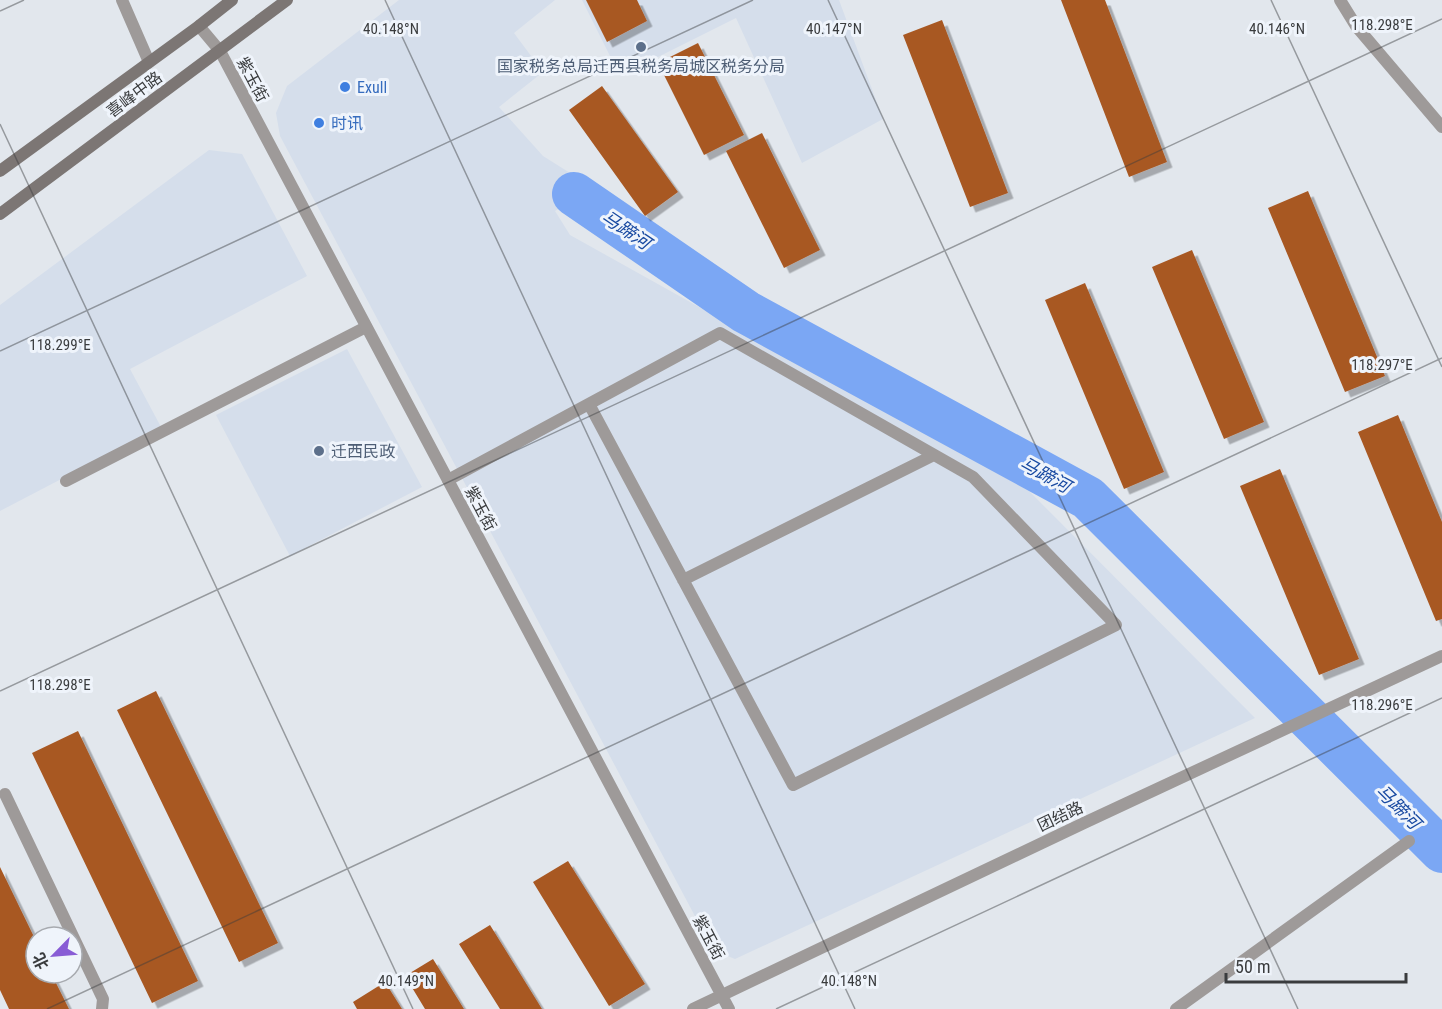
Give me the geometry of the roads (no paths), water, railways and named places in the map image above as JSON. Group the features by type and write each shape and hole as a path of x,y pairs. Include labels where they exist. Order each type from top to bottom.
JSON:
{"main road":[{"name":"喜峰中路","path":"0,171 232,0"},
{"name":"喜峰中路","path":"0,214 288,0"}],"street":[{"path":"122,0 150,62"},
{"path":"1340,0 1356,26 1442,127"},
{"name":"紫玉街","path":"199,26 220,51 729,1009"},
{"path":"66,481 366,327"},
{"path":"448,480 720,333 973,477 1116,625 793,785 589,404"},
{"path":"684,580 934,456"},
{"name":"团结路","path":"693,1009 1442,656"},
{"path":"4,794 103,999 102,1009"},
{"path":"1176,1009 1409,841"}],"waterway":[{"name":"马蹄河","path":"574,194 746,312 1088,498 1442,851"}],"place":[{"name":"国家税务总局迁西县税务局城区税务分局","path":"641,47"},
{"name":"Exull","path":"345,87"},
{"name":"时讯","path":"319,123"},
{"name":"迁西民政","path":"319,451"}]}
